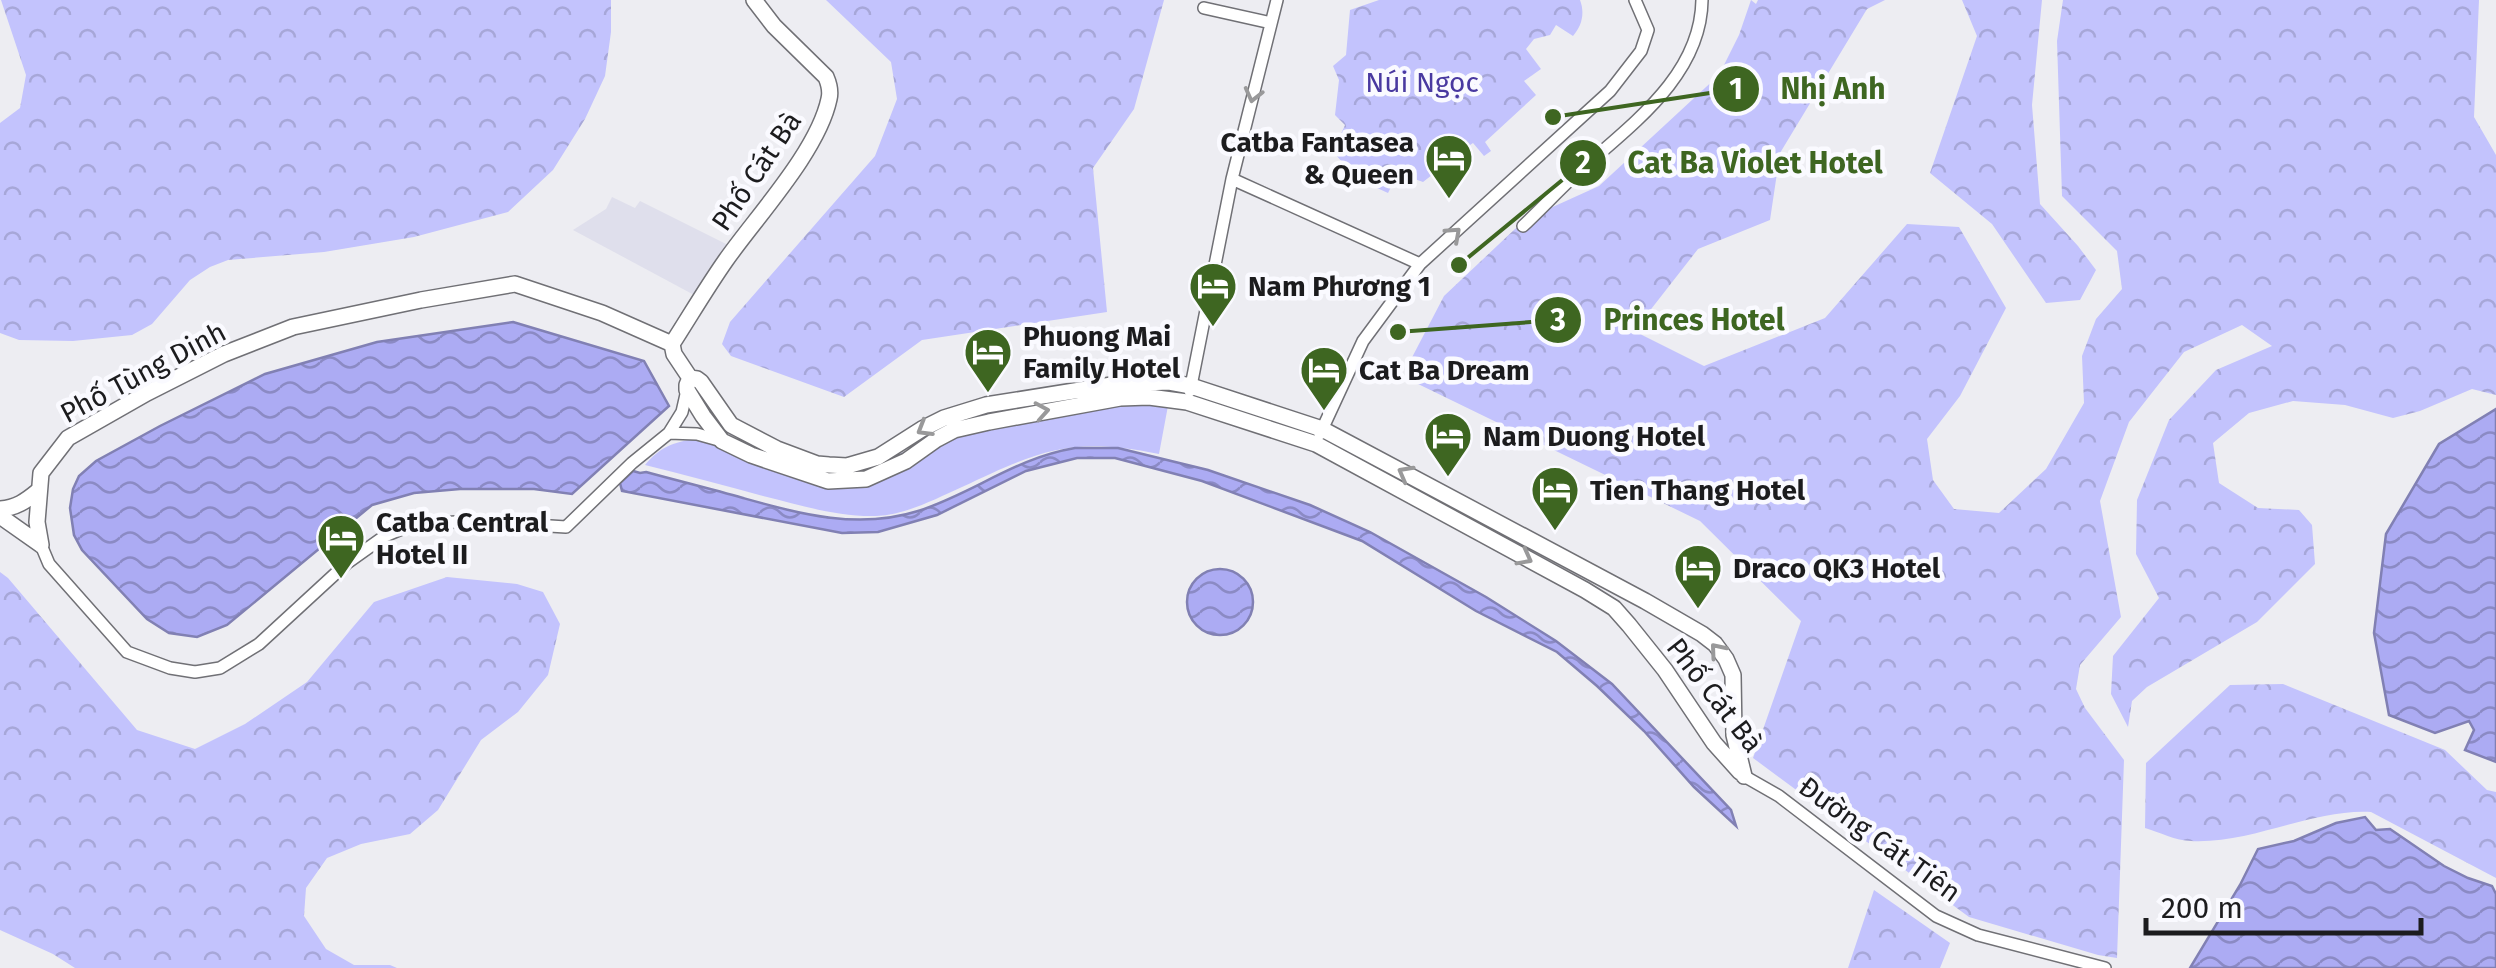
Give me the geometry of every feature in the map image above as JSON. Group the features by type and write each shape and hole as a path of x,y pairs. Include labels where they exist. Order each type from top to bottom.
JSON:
{"main road":[{"name":"Phố Cát Bà","path":"754,0 774,26 826,76 830,98 816,133 789,176 723,264 672,344 702,416 722,441 828,481 848,473"},
{"name":"Phố Tùng Dinh","path":"42,545 37,522 41,473 68,438 224,354 293,327 515,284 602,313 672,344"},
{"name":"Phố Cát Bà","path":"689,384 697,378 731,426 777,449 866,478 906,461 954,430 1005,410 1120,398 1189,394 1319,436 1488,528 1645,601 1715,644 1733,675 1734,735 1744,776"},
{"path":"722,441 731,426"},
{"path":"0,512 38,492"},
{"path":"0,512 42,545"},
{"name":"Phố Cát Bà","path":"1488,528 1614,608 1664,670 1714,743 1744,776"}],"street":[{"path":"1189,394 1232,179 1277,0"},
{"path":"1319,436 1363,341 1420,264 1616,86 1641,51 1648,30 1635,0"},
{"path":"1523,226 1641,118 1669,85 1692,43 1702,0"},
{"path":"1204,8 1271,23"},
{"path":"1232,179 1420,264"},
{"path":"689,384 682,412 669,433 697,434 722,441"},
{"name":"Phố Tùng Dinh","path":"42,545 49,564 127,652 170,668 195,672 220,668 259,644 347,563 385,536 411,525 470,521 566,527 632,462 669,433"},
{"name":"Đường Cát Tiên","path":"1744,776 1778,796 1936,916 1978,935 2105,968"}],"shaded area":[{"path":"612,197 635,208 640,201 730,246 696,296 573,230 606,209"}],"green space":[{"path":"1,0 611,0 611,32 605,76 585,119 553,170 508,212 414,237 324,252 228,260 190,280 152,324 132,335 73,341 19,340 0,333 0,123 20,108 26,75"},
{"path":"826,0 1164,0 1134,109 1093,168 1107,312 922,340 844,397 731,356 722,344 730,322 875,156 897,99 891,62"},
{"name":"Núi Ngọc","path":"1379,0 1580,0 1582,14 1573,36 1556,25 1550,35 1534,39 1526,49 1541,69 1524,81 1536,95 1485,142 1491,151 1484,156 1473,143 1445,162 1440,160 1429,169 1432,175 1423,182 1398,173 1388,193 1364,182 1368,170 1343,163 1335,154 1341,146 1351,150 1356,145 1341,134 1345,125 1335,115 1339,80 1333,66 1346,55 1350,10"},
{"path":"1751,0 1756,4 1758,0 1885,0 1867,9 1780,153 1770,220 1698,249 1634,331 1704,366 1825,318 1907,224 1959,227 2006,308 1960,396 1927,439 1933,480 1954,509 1999,513 2046,469 2084,403 2082,356 2096,319 2122,289 2117,251 2062,196 2057,41 2063,0 2479,0 2474,117 2496,155 2496,395 2472,389 2393,418 2345,405 2293,401 2249,413 2213,443 2219,483 2258,508 2299,510 2312,525 2315,564 2257,622 2147,687 2132,701 2128,727 2111,694 2113,656 2159,598 2136,554 2137,500 2169,420 2216,370 2272,346 2242,325 2184,352 2129,422 2100,501 2121,617 2080,665 2076,689 2085,708 2124,760 2117,958 1969,917 1753,758 1801,621 1700,521 1416,383 1407,374 1407,367 1444,296 1515,229 1535,215 1599,186 1719,75"},
{"path":"1962,0 2042,0 2032,105 2040,204 2096,270 2080,300 2046,303 1992,224 1930,173 1977,36"},
{"path":"1103,392 1170,395 1159,454 1102,446 1057,450 1013,464 920,506 887,515 819,510 645,465 667,447 695,439 704,428 840,487 860,471 913,448 954,422"},
{"path":"0,572 137,730 195,749 245,724 307,682 374,602 447,577 517,584 543,592 560,624 548,675 518,712 481,740 438,810 410,834 361,844 327,858 306,888 304,916 326,949 354,965 397,968 75,968 0,930"},
{"path":"2283,684 2445,750 2487,790 2496,792 2496,878 2371,812 2326,816 2214,840 2185,841 2145,828 2146,763 2230,685"},
{"path":"1874,890 1950,943 1940,968 1848,968"}],"water":[{"path":"513,322 644,361 669,406 572,494 534,489 460,489 414,493 372,505 227,625 197,637 169,633 147,619 82,550 74,535 70,508 73,489 79,476 96,461 265,374 377,342"},
{"path":"2496,409 2496,762 2465,750 2474,730 2469,721 2435,733 2389,715 2374,633 2386,534 2439,444"},
{"path":"1075,448 1118,448 1208,470 1310,505 1370,532 1486,597 1556,641 1612,684 1731,810 1736,826 1694,787 1644,731 1557,652 1476,611 1362,541 1202,481 1115,458 1077,458 1026,471 937,515 878,532 842,533 622,491 620,483 633,471 646,472 808,514 874,519 918,511 1033,460"},
{"path":"1220,569 1244,578 1253,602 1244,626 1220,635 1196,626 1187,602 1196,578"},
{"path":"2365,817 2376,830 2390,829 2444,866 2492,886 2496,894 2496,968 2190,968 2258,849"}],"place":[{"name":"Nhị Anh","path":"1553,117"},
{"name":"Catba Fantasea & Queen","path":"1449,200"},
{"name":"Cat Ba Violet Hotel","path":"1459,265"},
{"name":"Nam Phương 1","path":"1213,328"},
{"name":"Princes Hotel","path":"1398,332"},
{"name":"Phuong Mai Family Hotel","path":"988,394"},
{"name":"Cat Ba Dream","path":"1324,412"},
{"name":"Nam Duong Hotel","path":"1448,478"},
{"name":"Tien Thang Hotel","path":"1555,532"},
{"name":"Catba Central Hotel II","path":"341,580"},
{"name":"Draco QK3 Hotel","path":"1698,610"}]}
